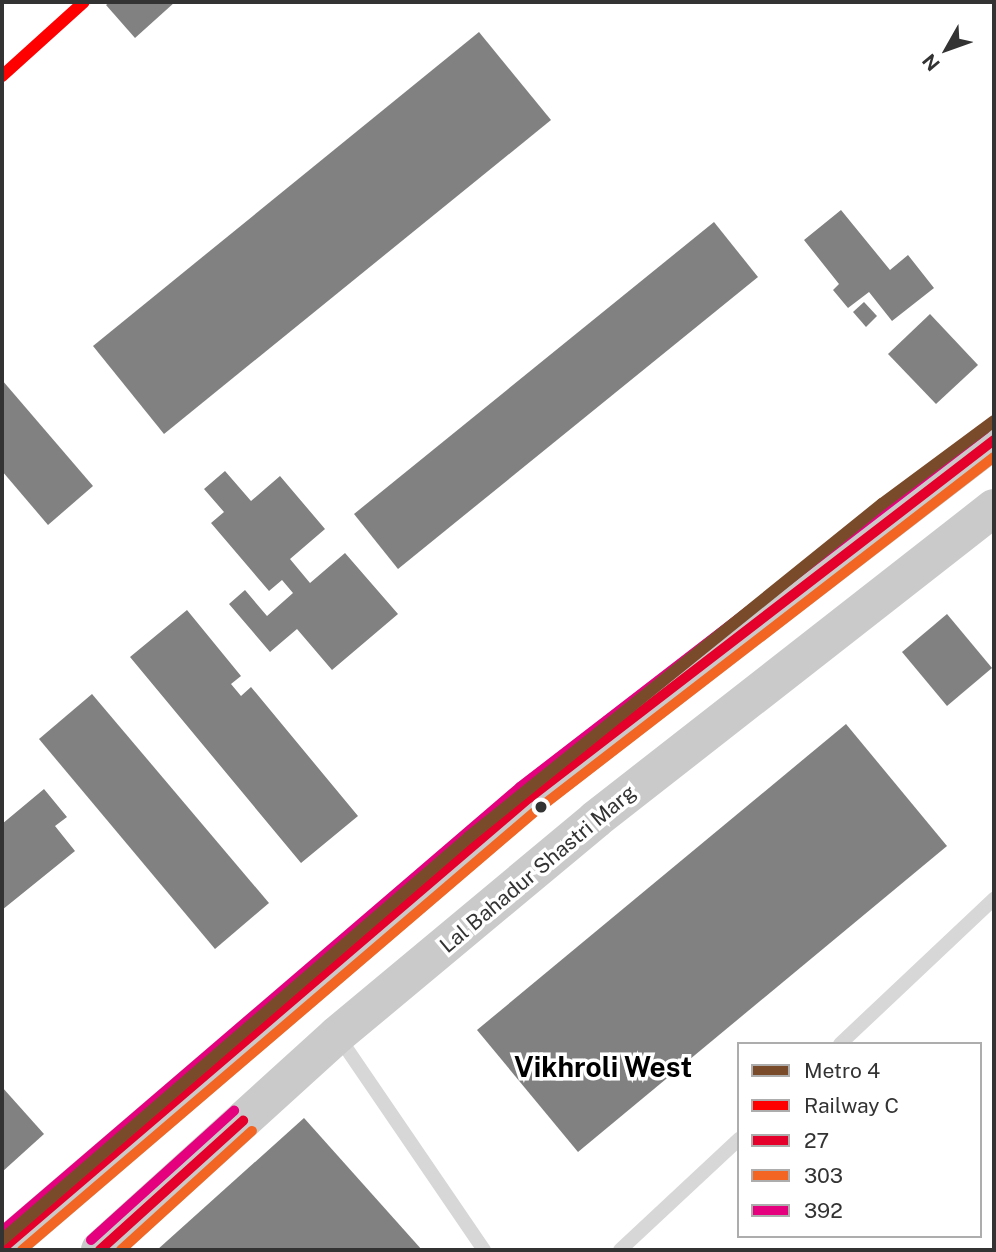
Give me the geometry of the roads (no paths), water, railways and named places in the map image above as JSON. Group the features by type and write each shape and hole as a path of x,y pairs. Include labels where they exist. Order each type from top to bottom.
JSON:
{"main road":[{"path":"2,1249 560,775 994,440"},
{"name":"Lal Bahadur Shastri Marg","path":"100,1250 337,1035 596,819 994,508"},
{"path":"560,775 596,819"}],"lane":[{"path":"842,1042 994,899"},
{"path":"337,1035 484,1250"},
{"path":"620,1250 737,1141"}],"metro line":[{"name":"4","path":"2,1240 469,837 882,504 994,421"}],"rail line":[{"name":"C","path":"2,76 84,2"}],"district":[{"name":"Vikhroli West","path":"603,1067"}]}
